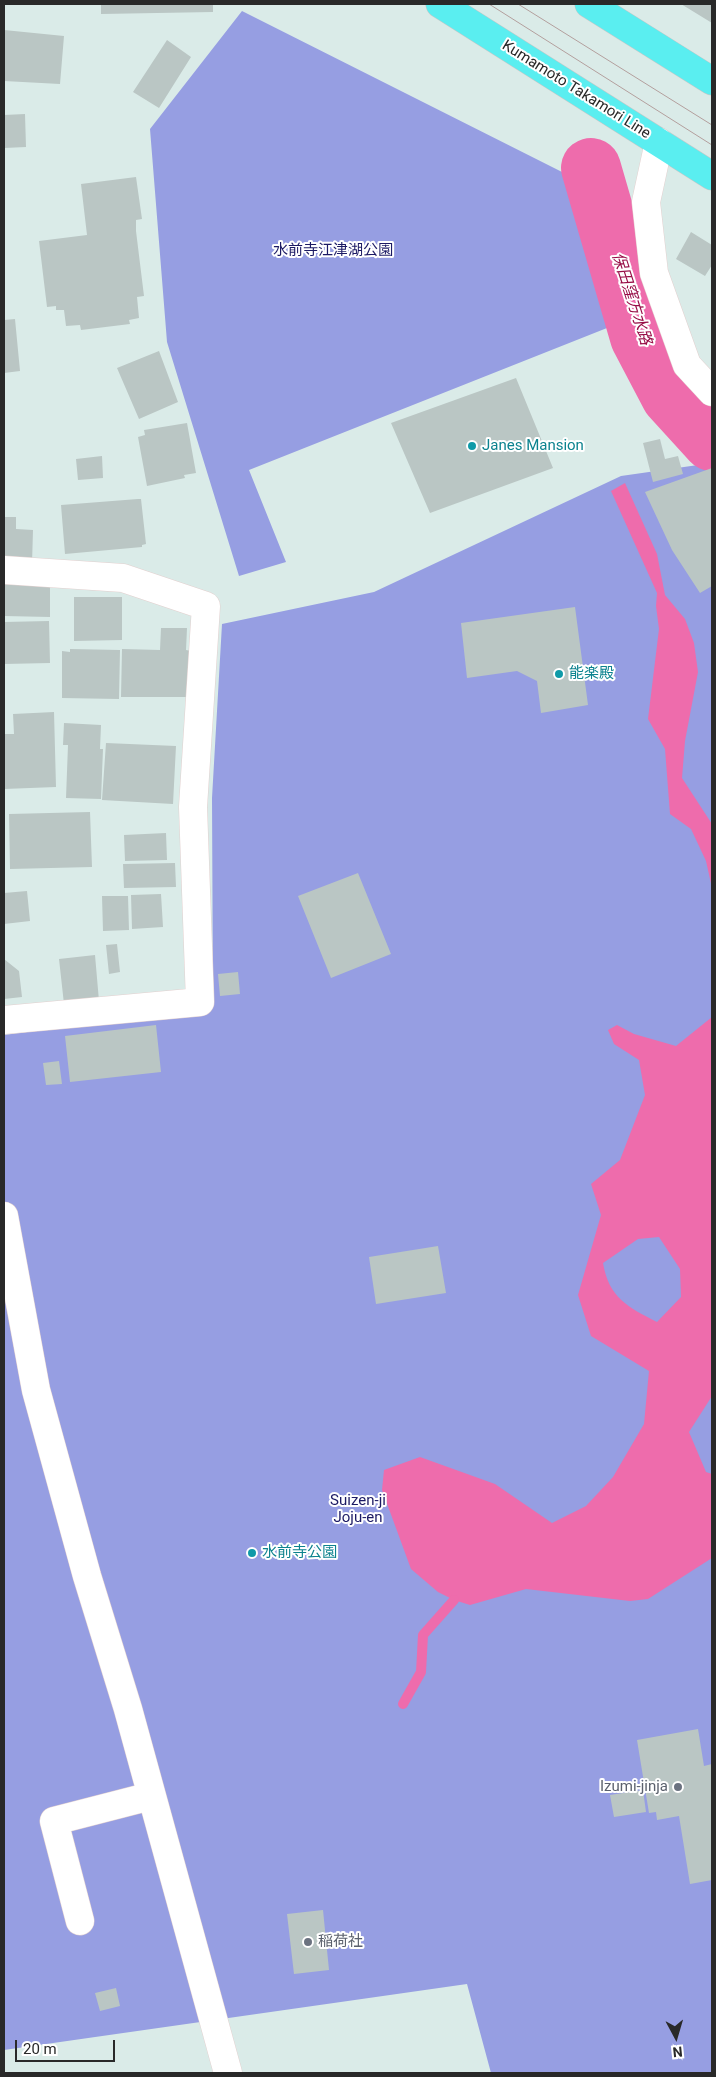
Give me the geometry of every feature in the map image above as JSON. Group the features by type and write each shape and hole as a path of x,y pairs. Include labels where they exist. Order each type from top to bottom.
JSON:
{"main road":[{"name":"Kumamoto Takamori Line","path":"440,4 712,176"},
{"path":"589,4 712,81"}],"street":[{"path":"659,142 646,202 654,273 687,365 712,392"},
{"path":"4,570 123,578 206,606 194,807 200,1002 4,1020"},
{"path":"4,1216 36,1390 86,1576 128,1709 228,2073"},
{"path":"80,1922 54,1820 151,1796"}],"green space":[{"name":"水前寺江津湖公園","path":"242,11 568,175 607,328 249,470 286,562 239,576 167,342 150,129"},
{"name":"Suizen-ji Joju-en","path":"712,463 712,2073 491,2073 467,1984 4,2050 4,1035 213,1008 212,798 222,624 374,592 621,476"}],"shaded area":[{"path":"625,483 657,554 665,595 685,619 694,643 698,672 685,741 682,778 712,824 712,888 706,861 691,829 670,814 665,749 648,719 659,629 656,606 657,593 611,491"},
{"path":"712,1017 712,1396 689,1432 706,1472 712,1474 712,1558 648,1599 630,1601 526,1589 470,1605 454,1600 438,1592 411,1569 382,1490 384,1470 420,1457 495,1484 552,1523 586,1506 613,1477 644,1424 649,1371 591,1336 578,1295 601,1215 591,1184 620,1160 645,1095 639,1060 614,1044 608,1030 617,1025 634,1034 676,1046","holes":["659,1237 680,1269 681,1297 657,1322 621,1300 610,1285 603,1263 638,1239"]}],"building":[{"path":"101,4 213,4 213,12 101,14"},
{"path":"681,4 712,4 712,23"},
{"path":"4,30 64,36 60,84 4,81"},
{"path":"167,40 191,57 159,108 133,92"},
{"path":"25,114 26,147 4,148 4,115"},
{"path":"136,177 142,219 136,220 136,231 144,296 137,297 139,318 129,320 130,324 81,330 80,325 66,326 64,310 56,310 56,306 47,307 39,241 87,235 81,184"},
{"path":"691,232 712,245 712,265 705,276 676,259"},
{"path":"15,319 20,371 4,373 4,320"},
{"path":"159,351 178,402 139,419 117,368"},
{"name":"Janes Mansion","path":"516,378 553,468 430,513 391,423"},
{"path":"187,423 196,473 184,475 185,478 147,486 138,437 145,435 144,430"},
{"path":"660,439 665,459 678,456 683,474 653,482 643,443"},
{"path":"102,456 103,478 78,480 76,459"},
{"path":"712,468 712,586 700,593 672,550 645,492"},
{"path":"141,499 146,544 142,545 142,547 65,554 61,505"},
{"path":"4,517 16,517 16,529 33,530 32,564 4,564"},
{"path":"4,582 50,583 50,617 4,616"},
{"path":"74,597 122,597 122,640 74,641"},
{"path":"575,607 588,705 541,713 537,681 517,671 467,678 461,623"},
{"path":"49,621 50,663 4,664 4,622"},
{"path":"161,628 187,628 186,650 191,651 190,697 121,697 122,649 160,650"},
{"path":"70,649 120,650 119,699 62,698 62,651 70,652"},
{"path":"54,712 56,787 4,789 4,734 14,734 13,714"},
{"path":"64,723 101,725 100,749 103,749 101,799 66,798 68,745 63,745"},
{"path":"106,743 176,746 173,804 102,800"},
{"path":"90,812 92,867 10,869 9,814"},
{"path":"166,833 167,860 125,861 124,835"},
{"path":"175,863 176,887 124,888 123,864"},
{"path":"358,873 391,954 331,978 298,896"},
{"path":"27,891 30,921 4,924 4,893"},
{"path":"161,894 163,927 132,929 131,895"},
{"path":"102,896 128,896 129,930 103,931"},
{"path":"117,944 120,972 109,974 106,945"},
{"path":"95,955 99,1001 64,1004 59,959"},
{"path":"4,959 19,971 22,997 4,999"},
{"path":"238,972 240,994 220,996 218,974"},
{"path":"156,1025 161,1072 70,1082 65,1036"},
{"path":"59,1061 62,1084 46,1085 43,1063"},
{"path":"438,1246 446,1293 376,1304 369,1257"},
{"name":"Izumi-jinja","path":"698,1729 704,1766 712,1764 712,1880 690,1884 679,1816 657,1820 656,1812 649,1813 637,1740"},
{"path":"643,1790 646,1812 614,1817 610,1795"},
{"name":"稲荷社","path":"323,1910 329,1970 294,1974 287,1914"},
{"path":"116,1988 120,2006 100,2011 95,1993"}],"waterway":[{"name":"保田窪方水路","path":"591,168 640,337 671,396 712,441"},
{"path":"403,1704 421,1672 423,1635 454,1600"}],"tram line":[{"path":"489,4 712,145"},
{"path":"518,4 712,125"}],"place":[{"name":"Janes Mansion","path":"472,446"},
{"name":"能楽殿","path":"559,674"},
{"name":"水前寺公園","path":"252,1553"},
{"name":"Izumi-jinja","path":"678,1787"},
{"name":"稲荷社","path":"308,1942"}]}
